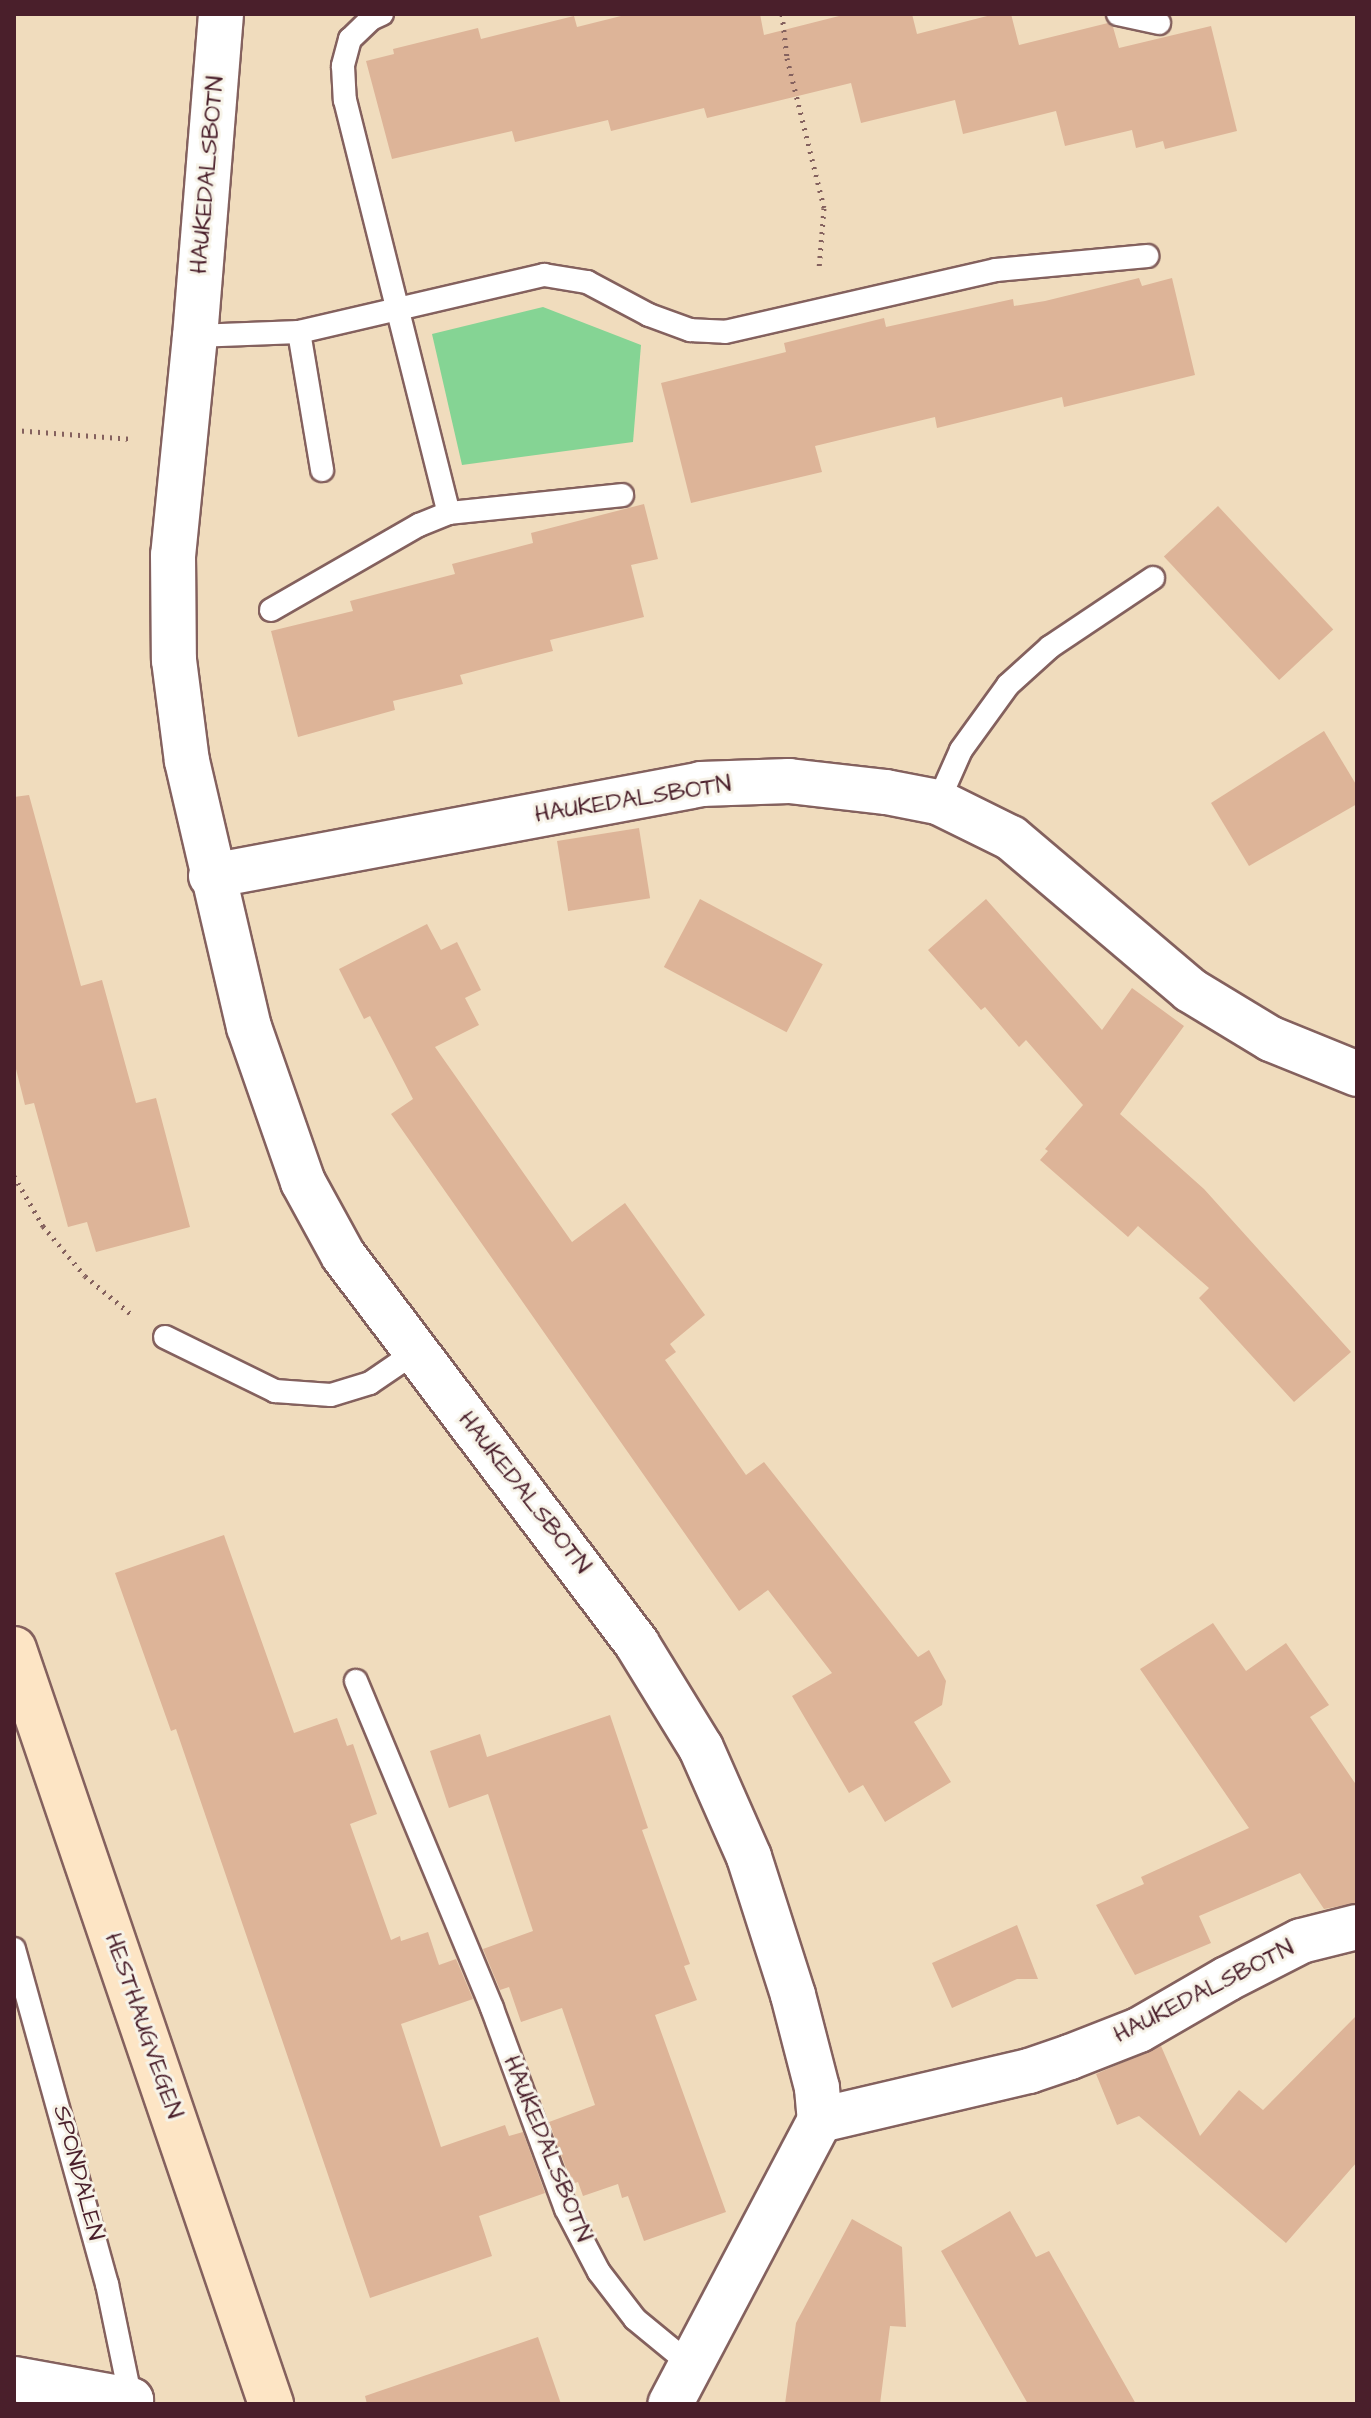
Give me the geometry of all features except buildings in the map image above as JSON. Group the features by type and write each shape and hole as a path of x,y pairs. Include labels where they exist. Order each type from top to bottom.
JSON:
{"main road":[{"name":"HESTHAUGVEGEN","path":"14,1649 271,2404"}],"street":[{"name":"HAUKEDALSBOTN","path":"221,14 195,336 173,555 174,660 187,761 211,876 249,1027 303,1182 343,1255 414,1353 568,1548 637,1644 701,1748 749,1857 817,2088 820,2120 1029,2071 1070,2057 1139,2030 1301,1941 1357,1927"},
{"name":"HAUKEDALSBOTN","path":"211,876 701,784 789,781 886,792 938,802 1011,838 1190,990 1271,1039 1357,1074"},
{"path":"670,2404 820,2120"},
{"name":"SPONDALEN","path":"14,2379 131,2402"}],"lane":[{"path":"382,14 371,19 350,39 343,66 345,100 449,513"},
{"path":"1118,14 1159,23"},
{"path":"195,336 299,332 544,275 587,282 649,315 690,330 725,332 996,270 1147,256"},
{"path":"299,332 322,470"},
{"path":"271,610 419,525 449,513 622,495"},
{"path":"938,802 961,750 1008,685 1050,647 1153,578"},
{"path":"165,1337 275,1391 331,1395 370,1383 414,1353"},
{"name":"HAUKEDALSBOTN","path":"356,1681 492,2008 566,2209 599,2272 635,2319 691,2365"},
{"name":"SPONDALEN","path":"14,1949 107,2284 131,2402"}],"path":[{"path":"782,14 787,58 824,208 821,246"},
{"path":"14,430 138,439"},
{"path":"14,1176 43,1226 85,1276 127,1312 165,1337"}],"green space":[{"path":"543,307 641,345 633,442 462,465 432,334"}]}
